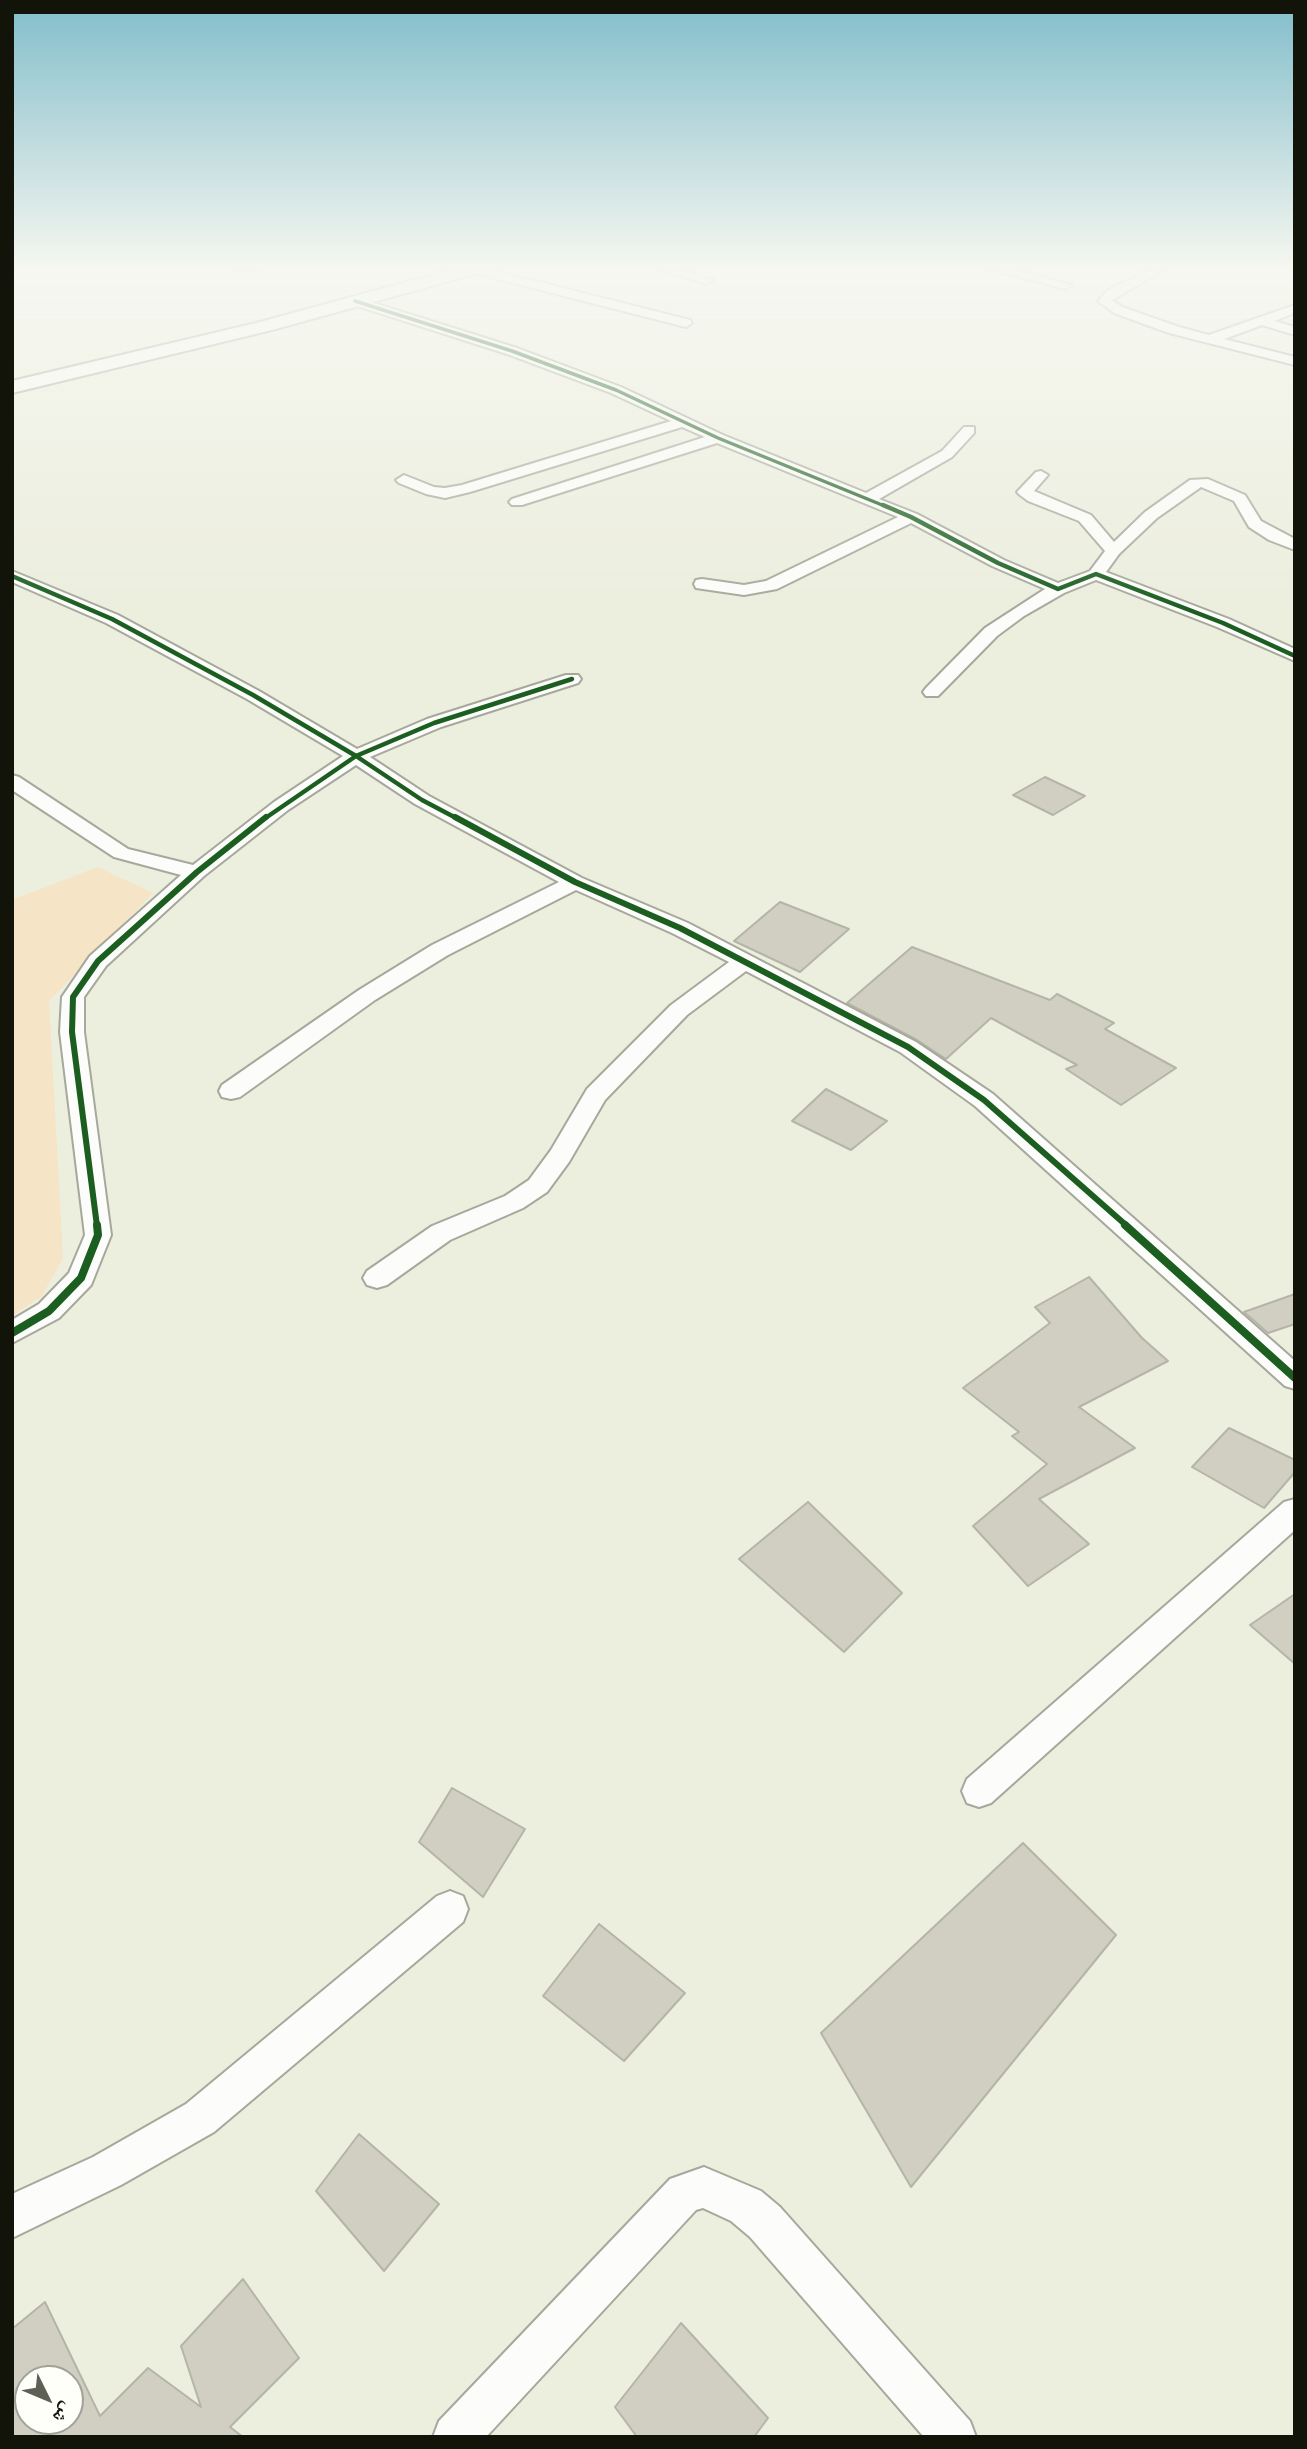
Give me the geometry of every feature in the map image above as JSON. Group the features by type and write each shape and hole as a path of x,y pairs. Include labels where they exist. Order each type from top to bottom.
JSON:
{"street":[{"path":"12,387 36,381"},
{"path":"594,381 718,438 869,498 998,563 1058,589"},
{"path":"404,480 431,491 445,493 465,489 682,422"},
{"path":"869,498 947,454 969,430"},
{"path":"517,502 718,438"},
{"path":"1041,475 1025,492 1033,498 1085,518 1113,551"},
{"path":"932,692 991,632 1018,611 1058,589 1096,574 1113,551 1151,515 1183,490 1203,482 1240,498 1255,524 1275,537 1295,545"},
{"path":"702,584 744,590 771,585 911,517"},
{"path":"1096,574 1223,623 1295,656"},
{"path":"12,576 112,620 253,695 356,756 422,800 575,882 680,928 908,1047 985,1100 1295,1378"},
{"path":"12,1333 49,1311 81,1278 97,1235 72,1032 73,997 98,961 197,872 281,806 356,756 434,723 572,679"},
{"path":"12,781 121,853 140,860 197,872"},
{"path":"231,1091 367,995 440,950 575,882"},
{"path":"377,1278 441,1233 514,1202 538,1186 560,1156 596,1095 679,1010 745,961"},
{"path":"979,1790 1295,1511"},
{"path":"12,2218 33,2205 107,2171 201,2118 450,1909"},
{"path":"455,2437 684,2193 704,2187 723,2193 746,2206 765,2222 954,2437"}],"shaded area":[{"path":"98,867 153,893 49,1001 63,1258 42,1296 12,1316 12,900"}],"building":[{"path":"1045,777 1085,796 1053,815 1013,795"},
{"path":"780,902 849,929 800,972 734,941"},
{"path":"912,947 1050,1000 1057,994 1114,1023 1105,1029 1176,1068 1121,1105 1066,1069 1077,1065 991,1018 946,1059 917,1040 847,1003"},
{"path":"826,1089 887,1121 851,1150 792,1121"},
{"path":"1089,1277 1142,1338 1168,1361 1079,1407 1135,1448 1039,1499 1089,1544 1028,1586 973,1526 1047,1464 1012,1436 1019,1432 963,1388 1050,1323 1035,1307"},
{"path":"1295,1294 1295,1324 1268,1333 1244,1312"},
{"path":"1229,1428 1295,1460 1295,1472 1264,1508 1192,1467"},
{"path":"808,1502 902,1593 844,1652 739,1559"},
{"path":"1295,1594 1295,1664 1250,1625"},
{"path":"452,1788 525,1829 483,1897 419,1842"},
{"path":"1023,1843 1116,1935 911,2187 821,2033"},
{"path":"599,1924 685,1993 624,2061 543,1996"},
{"path":"359,2134 439,2204 384,2271 316,2191"},
{"path":"243,2279 299,2358 230,2427 243,2437 12,2437 12,2329 45,2302 75,2365 14,2365 14,2435 84,2435 84,2383 100,2416 148,2368 201,2407 181,2346"},
{"path":"681,2323 768,2418 754,2437 637,2437 615,2407"}],"cycle path":[{"path":"593,381 718,438 911,517 998,563 1058,589 1096,574 1223,623 1295,656"},
{"path":"12,576 112,619 253,695 356,756 422,800 575,882 680,928 908,1047 984,1100 1295,1378"},
{"path":"12,1333 49,1311 81,1278 98,1235 72,1032 73,997 98,961 197,872 281,806 356,756 434,723 572,679"}]}
